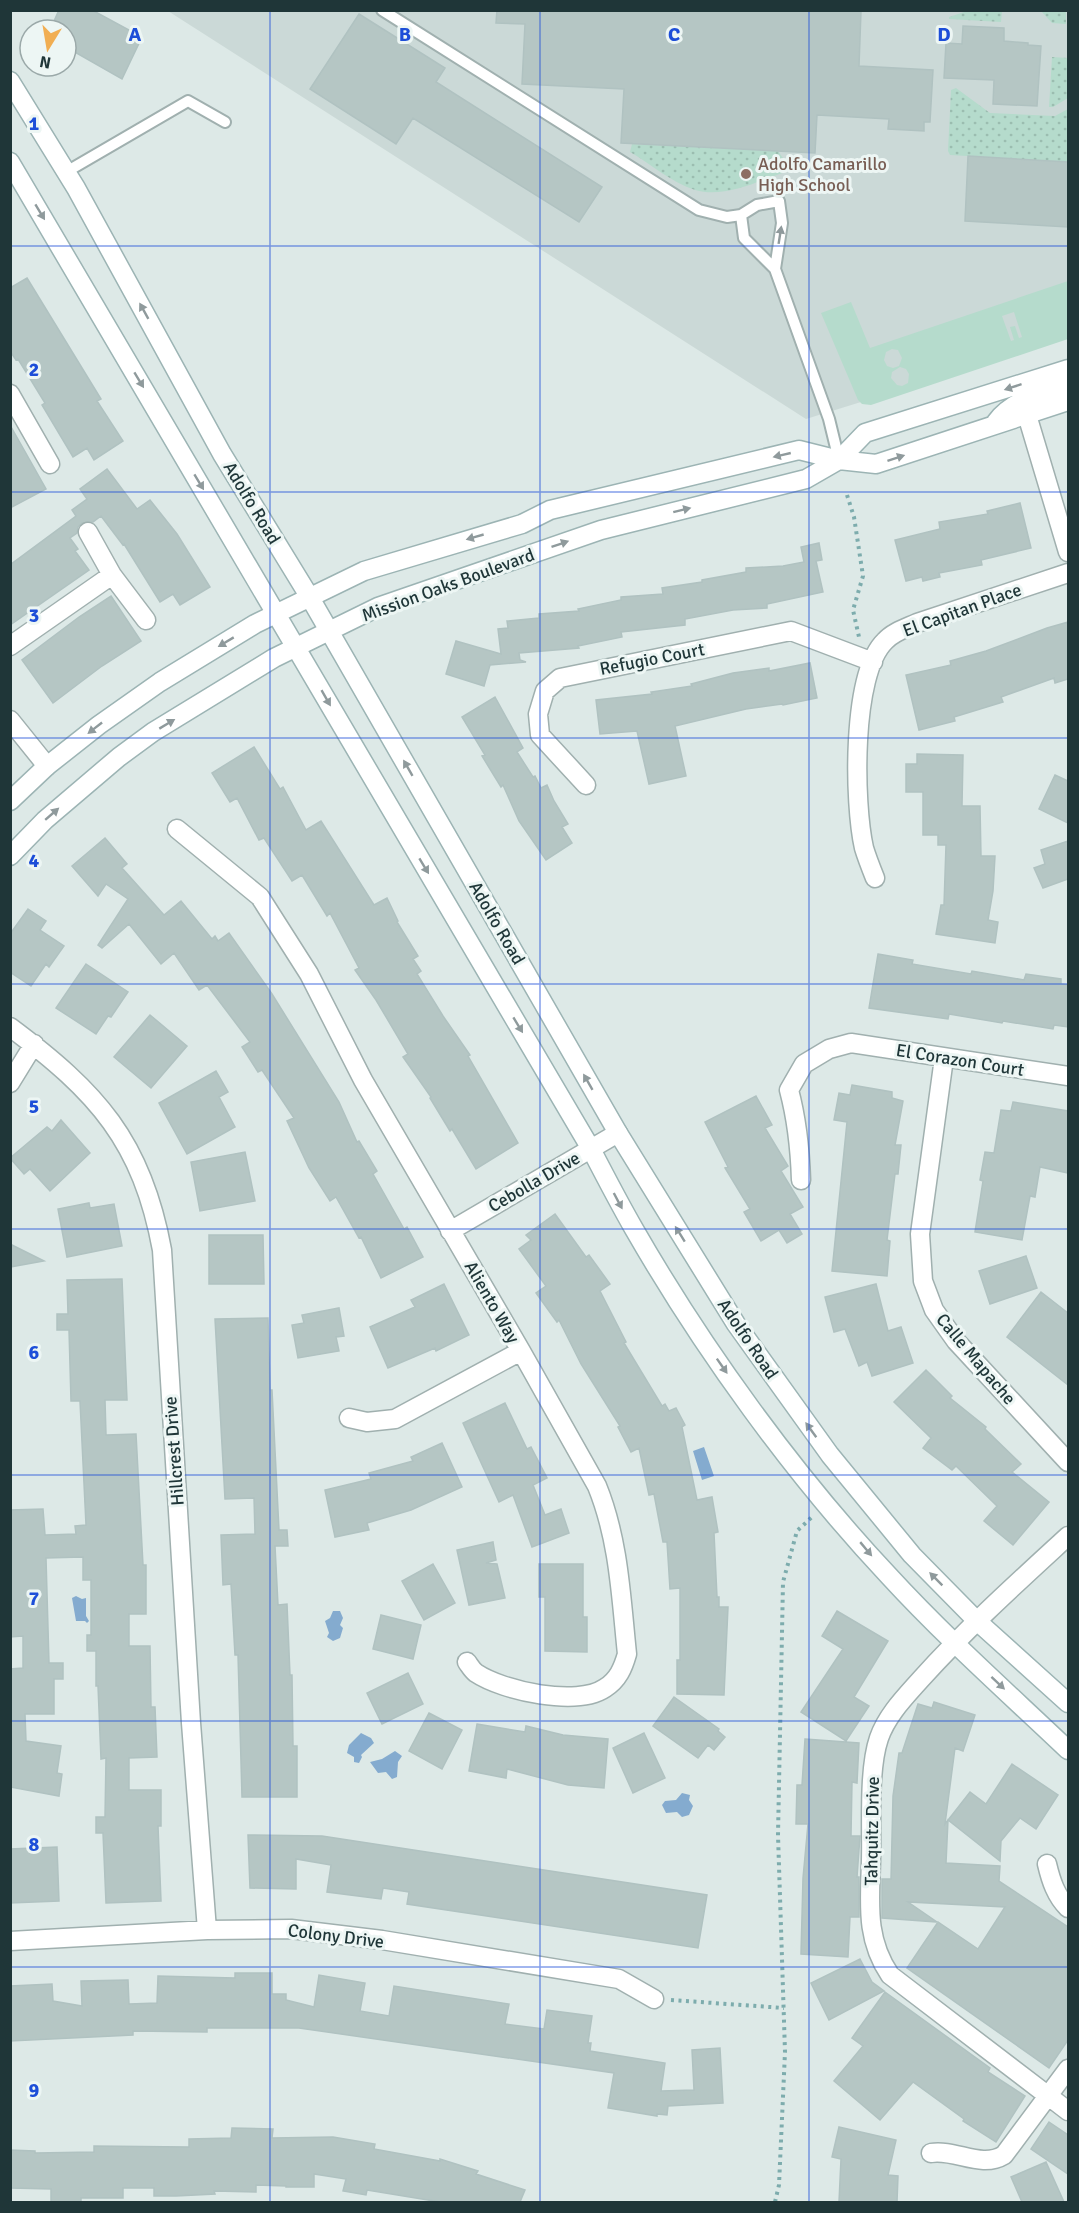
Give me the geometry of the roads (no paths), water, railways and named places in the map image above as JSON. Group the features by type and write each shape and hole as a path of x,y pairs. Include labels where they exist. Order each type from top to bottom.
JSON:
{"street":[{"name":"Adolfo Road","path":"10,81 66,172 222,454 309,596 618,1133 736,1324 796,1410 867,1504 912,1555 977,1621 1068,1703"},
{"name":"Adolfo Road","path":"10,162 591,1149 633,1228 668,1287 752,1408 811,1484 888,1576 1068,1750"},
{"name":"Mission Oaks Boulevard","path":"10,856 45,820 119,757 153,732 274,658 378,607 601,530 806,479 839,460 865,433 1068,369"},
{"path":"993,426 1003,412 1024,399 1068,385"},
{"path":"10,394 18,424 50,465"},
{"name":"Mission Oaks Boulevard","path":"10,801 46,766 159,682 277,613 364,571 522,524 550,510 799,450 839,460 876,464 1068,401"},
{"path":"1027,415 1068,552"},
{"path":"88,532 112,575 146,620"},
{"name":"El Capitan Place","path":"875,878 864,847 857,762 859,719 864,687 884,641 907,627 1068,573"},
{"path":"10,646 112,575"},
{"name":"Refugio Court","path":"586,785 540,735 538,714 545,691 560,678 791,631 873,662"},
{"path":"10,720 46,766"},
{"name":"Aliento Way","path":"177,829 260,897 309,974 363,1080 521,1351 597,1486 604,1504 618,1563 627,1654 616,1680 591,1695 569,1697 521,1690 499,1684 475,1672 467,1662"},
{"name":"Hillcrest Drive","path":"10,1027 34,1044 93,1097 124,1138 147,1189 158,1227 162,1250 191,1723 207,1930"},
{"name":"El Corazon Court","path":"801,1180 800,1146 795,1110 789,1090 804,1064 829,1049 851,1043 1068,1076"},
{"path":"10,1083 34,1044"},
{"name":"Calle Mapache","path":"944,1058 920,1234 923,1281 934,1310 956,1341 1068,1462"},
{"name":"Cebolla Drive","path":"450,1231 618,1133"},
{"path":"349,1418 367,1422 394,1419 521,1351"},
{"name":"Tahquitz Drive","path":"1068,1536 955,1643 895,1708 879,1738 873,1772 872,1795 871,1923 878,1958 890,1975 1068,2111"},
{"path":"1047,1864 1051,1881 1068,1908"},
{"name":"Colony Drive","path":"10,1941 207,1930 291,1929 382,1940 619,1979 654,1999"},
{"path":"931,2153 948,2152 983,2161 995,2160 1004,2155 1068,2069"}],"lane":[{"path":"382,10 699,210 727,217 741,215 757,205 779,201 782,223 775,269"},
{"path":"66,172 188,101 225,122"},
{"path":"741,215 744,238 775,269 829,419 839,460"}],"water":[{"path":"704,1447 714,1476 702,1480 693,1451"},
{"path":"76,1596 86,1598 86,1616 89,1621 87,1623 76,1621 72,1598"},
{"path":"333,1611 340,1611 343,1618 340,1625 343,1628 340,1638 333,1641 327,1637 329,1633 325,1621 330,1618"},
{"path":"361,1733 371,1738 374,1743 361,1755 359,1763 354,1762 354,1757 347,1753 349,1745"},
{"path":"395,1751 402,1756 398,1762 397,1777 392,1779 386,1772 378,1773 370,1762 382,1759"},
{"path":"682,1793 690,1795 689,1800 693,1806 689,1815 682,1817 677,1812 666,1813 662,1805 665,1801 676,1800"}],"place":[{"name":"Adolfo Camarillo High School","path":"746,174"}]}
